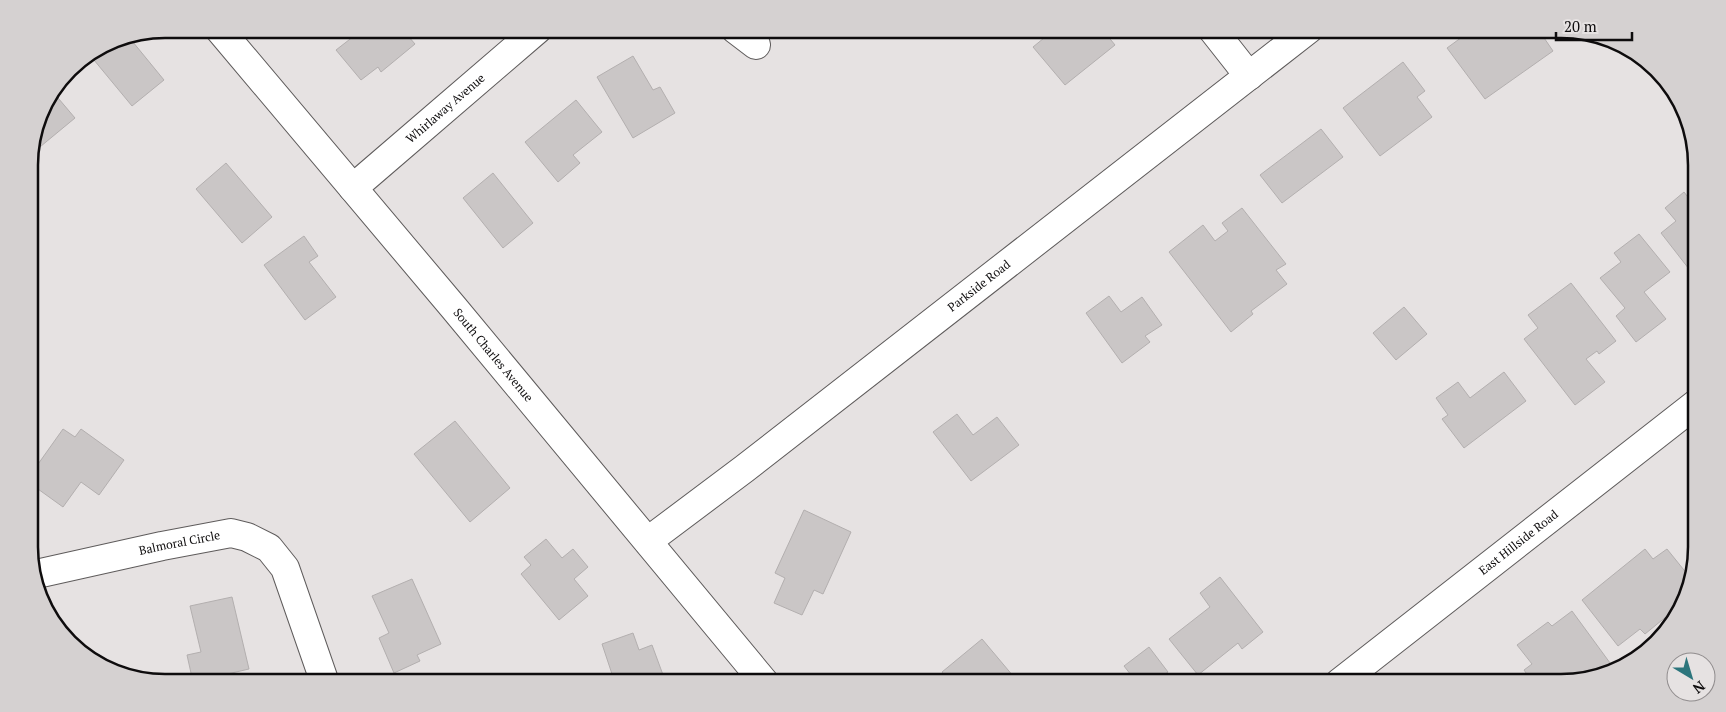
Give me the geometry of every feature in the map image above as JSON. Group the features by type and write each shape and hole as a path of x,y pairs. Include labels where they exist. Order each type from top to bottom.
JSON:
{"street":[{"name":"South Charles Avenue","path":"227,38 758,674"},
{"name":"Whirlaway Avenue","path":"353,188 528,38"},
{"path":"746,38 756,46"},
{"path":"1219,38 1248,76"},
{"name":"Parkside Road","path":"648,541 744,469 1297,38"},
{"name":"East Hillside Road","path":"1351,674 1688,410"},
{"name":"Balmoral Circle","path":"40,573 162,546 232,534 247,537 269,548 286,568 322,674"}],"building":[{"path":"351,38 410,38 415,44 381,72 378,67 361,80 336,50"},
{"path":"1044,38 1109,38 1115,45 1065,85 1033,47"},
{"path":"1461,38 1544,38 1553,51 1485,99 1447,48"},
{"path":"133,42 164,80 132,106 94,60 116,47"},
{"path":"633,56 653,90 660,87 675,113 633,138 597,77"},
{"path":"1403,62 1425,91 1417,97 1432,117 1380,156 1343,108"},
{"path":"57,97 75,118 39,148 44,124"},
{"path":"576,100 602,132 573,155 580,163 558,182 525,142"},
{"path":"1321,129 1343,157 1282,203 1260,175"},
{"path":"226,163 272,217 242,243 196,189"},
{"path":"493,173 533,223 503,248 463,198"},
{"path":"1684,192 1688,197 1688,268 1661,233 1676,221 1665,208"},
{"path":"1242,208 1286,264 1276,270 1287,284 1251,311 1253,314 1231,332 1169,252 1203,225 1215,241 1228,231 1222,223"},
{"path":"1639,234 1670,272 1644,292 1666,319 1636,342 1616,316 1625,308 1600,278 1621,262 1614,253"},
{"path":"304,236 318,256 309,262 336,297 305,320 264,265"},
{"path":"1571,283 1616,341 1599,354 1597,351 1586,359 1605,382 1575,405 1524,339 1538,328 1528,315"},
{"path":"1109,296 1121,312 1142,297 1162,325 1145,336 1150,342 1122,363 1086,313"},
{"path":"1404,307 1427,334 1396,360 1373,333"},
{"path":"1504,372 1526,401 1464,448 1442,419 1448,415 1436,398 1458,382 1470,398"},
{"path":"957,414 973,435 997,417 1019,445 971,481 933,432"},
{"path":"455,421 510,488 470,522 414,454"},
{"path":"63,429 75,437 81,429 124,460 99,495 81,482 63,507 38,489 38,464"},
{"path":"804,510 851,532 823,594 814,590 802,615 774,603 785,578 775,573"},
{"path":"546,539 562,558 573,549 588,567 574,579 588,596 559,620 521,574 531,565 524,557"},
{"path":"1645,549 1653,559 1667,549 1686,572 1682,588 1669,614 1645,634 1640,629 1618,646 1582,600"},
{"path":"1220,577 1263,632 1242,649 1238,643 1197,674 1169,639 1210,607 1200,593"},
{"path":"412,579 441,644 417,655 420,661 394,673 379,638 389,633 372,596"},
{"path":"232,597 249,669 227,674 191,674 187,655 201,652 190,606"},
{"path":"1572,611 1611,664 1586,672 1569,674 1527,674 1524,670 1532,664 1517,645 1548,622 1552,626"},
{"path":"633,633 639,650 652,645 663,674 612,674 602,644"},
{"path":"982,639 1011,674 944,674 942,672"},
{"path":"1149,647 1168,672 1165,674 1130,674 1124,666"}]}
